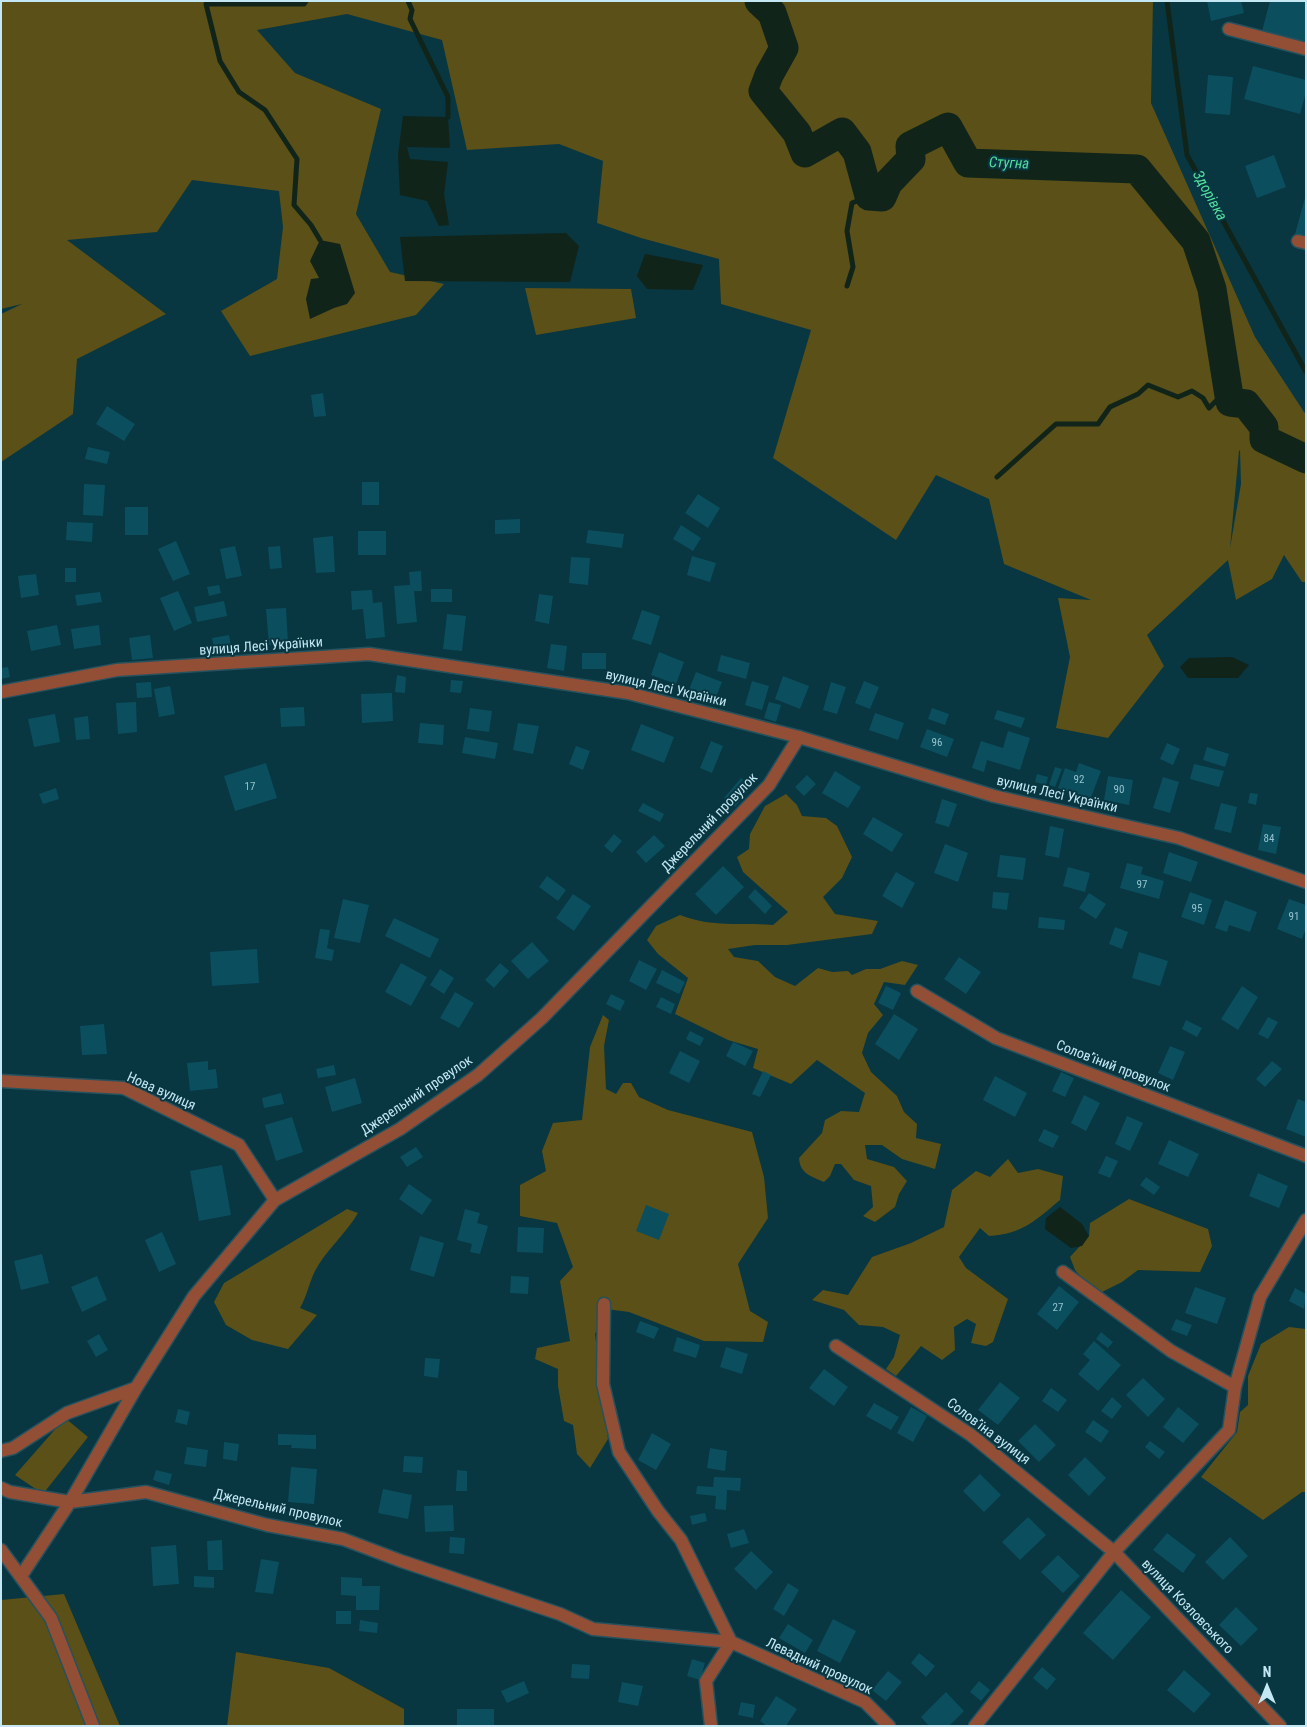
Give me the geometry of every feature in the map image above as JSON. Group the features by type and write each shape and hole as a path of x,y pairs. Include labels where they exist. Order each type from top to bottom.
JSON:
{"street":[{"path":"1229,29 1306,49"},
{"name":"вулиця Лесі Українки","path":"1,692 118,670 369,654 628,693 799,737 994,796 1179,838 1306,882"},
{"name":"Джерельний провулок","path":"70,1502 136,1388 194,1296 275,1200 400,1129 485,1069 542,1018 769,785 799,737"},
{"name":"Соловʼїний провулок","path":"917,991 996,1038 1306,1156"},
{"name":"Нова вулиця","path":"1,1081 124,1088 239,1145 275,1200"},
{"path":"975,1726 1114,1552 1230,1430 1235,1387 1260,1297 1306,1220"},
{"path":"1063,1272 1171,1351 1235,1387"},
{"path":"604,1304 603,1384 619,1452 658,1511 681,1540 731,1642 706,1681 711,1726"},
{"name":"Соловʼїна вулиця","path":"836,1346 971,1435 1114,1552"},
{"path":"1,1451 13,1448 67,1413 136,1388"},
{"name":"Джерельний провулок","path":"1,1488 10,1492 70,1502 146,1492 267,1525 343,1538 401,1562 563,1616 593,1629 731,1642"},
{"path":"21,1576 70,1502"},
{"path":"1,1550 51,1618 93,1726"},
{"name":"вулиця Козловського","path":"1114,1552 1280,1726"},
{"name":"Левадний провулок","path":"731,1642 865,1702 889,1726"}],"shaded area":[{"path":"1,1 1153,1 1151,103 1255,337 1306,415 1306,582 1302,582 1284,555 1272,579 1236,600 1228,560 1147,635 1164,666 1108,738 1056,728 1070,657 1058,598 1091,600 1004,564 989,499 936,475 896,540 773,458 811,330 721,304 719,259 641,238 597,223 603,161 559,144 467,150 442,40 347,14 257,30 295,73 381,109 356,214 390,272 444,284 416,315 250,356 221,311 277,279 283,227 279,191 192,180 157,232 67,240 166,314 77,359 73,414 1,462 1,314 22,304 1,309","holes":["1240,450 1241,484 1230,548"]},
{"path":"403,116 448,117 450,148 407,147 410,159 448,162 444,194 449,225 439,226 427,201 400,195 398,155"},
{"path":"566,233 579,246 570,282 405,281 400,237"},
{"path":"320,240 340,244 355,293 347,304 310,319 306,299 311,279 319,278 310,261"},
{"path":"645,254 703,265 693,290 647,289 637,276"},
{"path":"525,288 631,289 636,318 536,335"},
{"path":"1232,657 1249,665 1238,678 1188,678 1180,667 1189,658"},
{"path":"786,794 797,805 802,816 826,818 837,826 852,857 842,878 823,897 835,914 878,921 872,934 787,945 755,945 728,949 734,957 758,961 775,977 795,986 818,968 832,972 848,971 852,975 866,969 880,969 902,961 918,965 905,985 884,982 874,1004 883,1015 868,1033 862,1053 871,1072 897,1096 904,1112 917,1124 916,1138 941,1144 935,1169 902,1159 882,1145 865,1145 867,1159 894,1167 907,1181 899,1194 895,1207 875,1222 863,1216 873,1207 871,1186 854,1180 841,1164 835,1164 830,1176 824,1182 804,1171 799,1158 822,1133 825,1120 841,1111 859,1112 865,1093 817,1060 791,1084 753,1068 758,1049 728,1040 675,1014 688,978 658,954 647,940 656,926 680,915 704,922 773,925 788,912 743,872 737,857 749,849 750,834 765,806"},
{"path":"603,1015 609,1020 604,1046 606,1089 616,1094 623,1083 631,1083 639,1097 668,1110 752,1132 764,1177 768,1218 738,1264 750,1311 768,1322 763,1342 704,1341 629,1312 606,1309 595,1334 608,1439 590,1468 577,1454 573,1425 564,1421 558,1386 558,1369 535,1359 537,1348 570,1341 560,1281 573,1267 557,1223 520,1216 520,1185 546,1171 542,1151 553,1123 582,1120 590,1047"},
{"path":"1008,1159 1018,1173 1038,1169 1063,1176 1060,1200 1043,1214 1028,1225 1001,1235 989,1236 980,1228 959,1257 966,1268 1008,1299 993,1342 986,1346 971,1343 976,1324 967,1319 954,1327 955,1350 942,1360 921,1346 896,1376 886,1369 894,1357 900,1335 883,1327 859,1325 844,1310 812,1300 823,1290 848,1295 872,1257 911,1243 944,1227 952,1190 976,1171 990,1177"},
{"path":"1129,1199 1208,1229 1212,1246 1200,1272 1138,1270 1122,1282 1096,1295 1075,1270 1070,1257 1089,1236 1090,1223"},
{"path":"1060,1207 1082,1224 1089,1236 1082,1246 1071,1248 1045,1229 1046,1218"},
{"path":"347,1209 358,1213 319,1264 300,1308 317,1315 288,1349 252,1340 226,1325 214,1302 224,1283"},
{"path":"1289,1327 1306,1329 1306,1492 1302,1492 1263,1520 1201,1477 1237,1432 1240,1412 1248,1405 1248,1376 1261,1344"},
{"path":"65,1418 88,1437 43,1494 15,1475"},
{"path":"64,1594 120,1726 1,1726 1,1600"},
{"path":"236,1652 329,1668 404,1709 404,1726 227,1726"}],"building":[{"path":"1207,1 1241,1 1244,13 1211,21"},
{"path":"1270,1 1306,1 1305,46 1261,35"},
{"path":"1253,66 1306,80 1306,92 1300,114 1244,99"},
{"path":"1208,75 1233,77 1230,115 1205,113"},
{"path":"1274,155 1286,187 1257,198 1245,166"},
{"path":"1306,199 1306,237 1295,234"},
{"path":"323,393 326,416 314,417 311,395"},
{"path":"107,406 135,424 124,441 96,424"},
{"path":"88,447 110,452 107,464 85,459"},
{"path":"362,482 379,482 379,505 362,505"},
{"path":"84,484 105,485 103,516 83,515"},
{"path":"698,494 720,508 708,528 685,513"},
{"path":"125,507 148,507 148,535 125,535"},
{"path":"520,519 520,533 495,534 495,520"},
{"path":"67,522 93,523 92,542 66,540"},
{"path":"681,525 701,538 693,551 673,539"},
{"path":"588,530 624,534 622,548 586,543"},
{"path":"358,531 386,531 386,555 358,555"},
{"path":"333,536 335,572 316,573 313,538"},
{"path":"176,541 190,574 173,581 158,549"},
{"path":"235,546 242,576 226,579 220,549"},
{"path":"280,546 282,568 270,569 268,547"},
{"path":"692,556 716,563 710,582 687,575"},
{"path":"571,557 590,558 588,585 569,583"},
{"path":"65,568 76,568 76,582 65,582"},
{"path":"421,571 422,591 414,591 417,622 397,624 394,586 410,585 409,572"},
{"path":"36,574 39,595 21,598 18,576"},
{"path":"219,585 221,593 209,596 207,587"},
{"path":"431,589 452,589 452,602 431,602"},
{"path":"372,590 373,603 382,602 385,637 366,639 363,609 352,610 351,591"},
{"path":"178,591 192,623 174,631 160,598"},
{"path":"100,592 102,602 77,606 75,595"},
{"path":"539,594 553,596 549,624 535,621"},
{"path":"224,601 227,616 197,622 194,607"},
{"path":"286,608 288,643 269,645 266,609"},
{"path":"642,610 660,616 651,645 632,639"},
{"path":"447,614 466,616 462,651 443,649"},
{"path":"57,625 61,645 31,651 27,631"},
{"path":"99,625 101,645 74,649 71,629"},
{"path":"150,635 153,658 132,660 129,638"},
{"path":"229,635 232,651 215,653 212,638"},
{"path":"551,644 567,646 564,671 547,668"},
{"path":"659,652 684,662 676,684 651,675"},
{"path":"582,653 606,653 606,669 582,669"},
{"path":"721,655 750,663 746,679 717,671"},
{"path":"8,667 10,677 1,679 1,668"},
{"path":"696,672 722,682 714,702 688,692"},
{"path":"397,675 406,677 405,693 395,692"},
{"path":"783,676 809,686 800,709 775,699"},
{"path":"451,680 463,681 461,693 450,692"},
{"path":"752,681 769,686 762,710 745,705"},
{"path":"864,681 879,687 870,709 855,703"},
{"path":"151,682 152,697 137,698 136,683"},
{"path":"831,682 846,687 837,714 823,710"},
{"path":"170,686 175,714 159,717 154,689"},
{"path":"392,693 393,721 362,723 361,694"},
{"path":"136,702 137,732 118,734 116,703"},
{"path":"769,702 781,705 776,722 764,718"},
{"path":"304,707 305,726 281,727 280,708"},
{"path":"470,708 492,711 489,732 467,729"},
{"path":"932,708 949,714 945,725 928,719"},
{"path":"997,710 1025,718 1021,728 994,719"},
{"path":"875,713 904,723 898,740 869,730"},
{"path":"55,714 60,742 34,747 28,719"},
{"path":"88,716 90,739 76,740 74,718"},
{"path":"420,723 444,725 443,745 418,743"},
{"path":"518,723 539,726 533,754 513,750"},
{"path":"641,724 674,737 664,763 631,750"},
{"path":"927,729 954,739 947,757 920,747"},
{"path":"1008,731 1030,738 1020,770 987,760 984,772 972,768 981,741 1003,748"},
{"path":"465,737 498,743 495,759 462,753"},
{"path":"711,741 723,746 712,773 700,768"},
{"path":"1167,743 1180,749 1173,765 1160,759"},
{"path":"576,746 590,751 583,770 569,764"},
{"path":"1207,747 1229,754 1225,767 1203,760"},
{"path":"266,763 277,798 235,811 224,776"},
{"path":"1079,763 1101,771 1090,800 1058,788 1065,768 1076,772"},
{"path":"1194,764 1224,771 1219,787 1190,779"},
{"path":"1055,767 1062,769 1055,787 1049,785"},
{"path":"835,771 861,787 848,808 822,793"},
{"path":"1037,774 1048,777 1046,785 1035,782"},
{"path":"807,775 816,784 804,796 795,787"},
{"path":"1108,776 1133,780 1129,805 1104,800"},
{"path":"1163,777 1179,782 1170,813 1153,808"},
{"path":"741,778 751,787 735,807 724,798"},
{"path":"56,788 59,799 43,804 39,794"},
{"path":"1250,793 1258,794 1256,805 1248,803"},
{"path":"942,799 957,804 949,827 935,823"},
{"path":"643,803 664,814 660,822 638,811"},
{"path":"1221,803 1237,807 1231,833 1214,829"},
{"path":"873,817 903,834 892,852 863,834"},
{"path":"1263,824 1281,827 1276,854 1258,850"},
{"path":"1050,826 1064,829 1059,858 1045,855"},
{"path":"614,834 622,841 612,853 604,846"},
{"path":"654,835 665,846 646,863 636,852"},
{"path":"945,844 968,853 958,882 934,873"},
{"path":"1169,852 1198,862 1191,882 1163,873"},
{"path":"1000,855 1026,858 1023,880 997,877"},
{"path":"1127,863 1143,867 1141,874 1164,881 1159,899 1120,888"},
{"path":"723,866 744,887 716,915 695,894"},
{"path":"1068,867 1090,873 1085,892 1063,886"},
{"path":"896,872 915,883 902,908 882,896"},
{"path":"547,876 566,890 558,901 539,887"},
{"path":"755,889 772,906 765,914 748,897"},
{"path":"993,892 1009,893 1007,910 992,908"},
{"path":"1190,892 1212,900 1204,925 1181,917"},
{"path":"1089,893 1106,904 1096,919 1079,908"},
{"path":"573,894 591,906 574,931 556,918"},
{"path":"343,899 369,905 360,943 334,938"},
{"path":"1289,899 1306,905 1306,928 1302,939 1277,929"},
{"path":"1225,900 1257,912 1250,932 1229,925 1227,932 1215,928"},
{"path":"1039,917 1065,920 1064,930 1038,928"},
{"path":"394,918 439,939 430,958 385,936"},
{"path":"1115,927 1128,932 1122,949 1109,944"},
{"path":"320,929 330,930 327,948 334,950 332,961 315,958"},
{"path":"532,942 549,961 528,979 511,961"},
{"path":"257,949 259,983 212,986 210,952"},
{"path":"1139,952 1168,961 1160,986 1132,978"},
{"path":"959,957 981,972 966,994 944,979"},
{"path":"639,960 657,969 646,990 629,981"},
{"path":"401,963 427,977 411,1006 385,992"},
{"path":"500,963 509,971 494,988 485,980"},
{"path":"440,969 454,978 444,994 430,985"},
{"path":"662,970 685,982 679,994 656,983"},
{"path":"886,986 901,993 893,1010 878,1003"},
{"path":"1242,986 1258,997 1238,1030 1221,1019"},
{"path":"455,992 474,1003 459,1028 440,1018"},
{"path":"611,994 625,1001 620,1011 606,1004"},
{"path":"661,997 675,1004 671,1014 656,1007"},
{"path":"894,1014 918,1029 899,1060 875,1044"},
{"path":"1268,1017 1278,1022 1268,1039 1258,1034"},
{"path":"1186,1020 1202,1028 1197,1037 1182,1029"},
{"path":"104,1024 107,1054 82,1055 80,1026"},
{"path":"690,1031 704,1038 700,1046 686,1039"},
{"path":"733,1042 753,1051 745,1066 726,1056"},
{"path":"1170,1046 1185,1052 1173,1080 1158,1073"},
{"path":"680,1051 700,1061 689,1083 669,1073"},
{"path":"208,1061 208,1070 216,1069 218,1088 190,1091 187,1063"},
{"path":"1272,1061 1282,1069 1265,1087 1256,1079"},
{"path":"334,1065 336,1075 318,1078 316,1069"},
{"path":"763,1071 771,1075 760,1097 752,1094"},
{"path":"1061,1072 1074,1078 1065,1097 1052,1091"},
{"path":"995,1076 1027,1093 1015,1117 983,1100"},
{"path":"355,1078 362,1103 332,1112 325,1087"},
{"path":"281,1093 284,1104 264,1108 262,1098"},
{"path":"1084,1095 1100,1103 1086,1131 1071,1123"},
{"path":"1298,1099 1306,1102 1306,1137 1286,1129"},
{"path":"1127,1116 1143,1123 1130,1151 1115,1144"},
{"path":"292,1117 303,1152 276,1161 265,1125"},
{"path":"1044,1129 1059,1136 1053,1148 1038,1141"},
{"path":"1169,1140 1199,1154 1188,1177 1158,1164"},
{"path":"416,1147 423,1157 407,1167 400,1157"},
{"path":"1106,1156 1118,1161 1110,1178 1098,1173"},
{"path":"222,1165 231,1215 199,1221 190,1171"},
{"path":"1258,1173 1288,1186 1279,1208 1249,1196"},
{"path":"1146,1177 1160,1187 1154,1195 1140,1185"},
{"path":"409,1184 432,1200 422,1215 399,1199"},
{"path":"646,1205 669,1214 659,1240 636,1231"},
{"path":"465,1209 480,1213 477,1223 488,1226 480,1254 470,1252 472,1244 457,1240"},
{"path":"518,1227 544,1228 543,1253 517,1252"},
{"path":"162,1232 176,1264 159,1272 145,1240"},
{"path":"420,1236 444,1243 434,1277 410,1270"},
{"path":"42,1254 49,1283 21,1290 14,1261"},
{"path":"97,1276 107,1300 82,1312 71,1287"},
{"path":"511,1276 529,1277 528,1294 510,1293"},
{"path":"1059,1286 1079,1302 1057,1330 1037,1314"},
{"path":"1195,1287 1226,1298 1217,1324 1185,1313"},
{"path":"1295,1288 1306,1294 1304,1309 1289,1301"},
{"path":"1176,1319 1192,1325 1187,1336 1171,1330"},
{"path":"640,1321 659,1328 654,1339 636,1332"},
{"path":"1101,1332 1113,1342 1108,1348 1096,1339"},
{"path":"99,1334 108,1350 96,1357 87,1341"},
{"path":"677,1337 700,1345 696,1358 673,1351"},
{"path":"1094,1341 1121,1365 1098,1391 1078,1374 1090,1360 1083,1354"},
{"path":"726,1347 748,1354 742,1374 720,1367"},
{"path":"425,1358 440,1359 438,1378 424,1376"},
{"path":"824,1369 848,1387 834,1406 809,1388"},
{"path":"1143,1378 1165,1399 1148,1417 1126,1395"},
{"path":"1000,1382 1020,1398 998,1425 978,1410"},
{"path":"1051,1388 1067,1400 1058,1412 1042,1401"},
{"path":"1112,1397 1122,1406 1112,1419 1101,1411"},
{"path":"874,1403 899,1417 891,1430 866,1416"},
{"path":"911,1407 927,1416 913,1442 897,1433"},
{"path":"1178,1407 1199,1424 1183,1443 1163,1427"},
{"path":"178,1409 190,1412 187,1425 175,1422"},
{"path":"1093,1420 1109,1431 1101,1443 1085,1432"},
{"path":"1035,1424 1056,1445 1039,1462 1018,1441"},
{"path":"652,1433 671,1444 656,1470 638,1460"},
{"path":"278,1434 316,1435 316,1449 291,1448 292,1445 278,1445"},
{"path":"1150,1441 1165,1452 1159,1459 1145,1447"},
{"path":"224,1442 239,1444 237,1461 223,1459"},
{"path":"187,1447 208,1450 206,1467 184,1464"},
{"path":"710,1448 727,1451 725,1471 707,1468"},
{"path":"404,1456 423,1457 422,1473 403,1472"},
{"path":"1085,1457 1106,1478 1089,1496 1068,1475"},
{"path":"291,1467 317,1469 314,1504 288,1502"},
{"path":"156,1470 172,1474 169,1485 153,1480"},
{"path":"457,1470 467,1471 467,1491 456,1491"},
{"path":"980,1474 1001,1495 984,1512 963,1491"},
{"path":"714,1477 741,1478 740,1491 727,1490 726,1510 715,1509 716,1496 696,1494 697,1486 713,1487"},
{"path":"383,1489 412,1495 408,1519 378,1513"},
{"path":"453,1505 454,1531 425,1532 424,1506"},
{"path":"705,1513 707,1521 692,1525 690,1516"},
{"path":"1028,1517 1046,1535 1020,1560 1002,1542"},
{"path":"744,1529 749,1543 731,1548 727,1534"},
{"path":"1167,1533 1196,1555 1183,1573 1153,1550"},
{"path":"450,1537 465,1538 464,1554 449,1553"},
{"path":"1230,1537 1248,1556 1223,1580 1205,1562"},
{"path":"222,1540 223,1570 208,1570 207,1541"},
{"path":"176,1545 179,1584 153,1586 151,1547"},
{"path":"751,1551 773,1572 756,1590 734,1569"},
{"path":"1058,1555 1080,1576 1063,1593 1041,1572"},
{"path":"261,1559 279,1562 273,1594 255,1592"},
{"path":"194,1576 214,1577 214,1588 194,1587"},
{"path":"341,1577 362,1578 362,1586 380,1586 379,1610 356,1610 356,1596 341,1595"},
{"path":"788,1583 799,1590 784,1616 773,1609"},
{"path":"1121,1590 1151,1617 1113,1660 1083,1633"},
{"path":"1236,1607 1258,1629 1241,1646 1219,1625"},
{"path":"336,1611 351,1611 351,1624 336,1624"},
{"path":"833,1619 856,1631 840,1663 817,1651"},
{"path":"360,1620 378,1623 377,1633 359,1631"},
{"path":"788,1624 813,1640 805,1653 779,1638"},
{"path":"919,1653 935,1666 926,1677 911,1663"},
{"path":"692,1659 705,1663 700,1680 687,1676"},
{"path":"572,1664 590,1665 589,1679 571,1678"},
{"path":"1042,1667 1056,1679 1047,1690 1033,1678"},
{"path":"1184,1670 1211,1694 1194,1713 1167,1690"},
{"path":"888,1671 902,1682 886,1701 872,1690"},
{"path":"524,1681 529,1693 507,1703 501,1691"},
{"path":"979,1681 990,1690 981,1701 970,1692"},
{"path":"622,1682 643,1686 638,1706 618,1702"},
{"path":"946,1692 964,1711 949,1726 929,1726 921,1717"},
{"path":"776,1696 797,1709 786,1726 767,1726 760,1721"},
{"path":"741,1702 755,1705 753,1718 738,1715"},
{"path":"457,1709 494,1709 494,1726 457,1726"}],"waterway":[{"path":"306,1 304,4 206,4 220,61 239,92 265,110 297,159 294,205 311,225 320,240"},
{"path":"408,1 412,10 410,19 448,97 448,117"},
{"name":"Стугна","path":"759,1 772,13 784,48 769,75 763,91 797,133 805,153 842,132 857,152 869,196 882,197 888,183 911,159 910,146 948,127 968,163 1137,169 1196,241 1212,289 1230,402 1246,404 1264,427 1264,439 1306,459"},
{"name":"Здорівка","path":"1167,1 1187,155 1306,372"},
{"path":"847,286 853,267 847,231 852,203 869,196"},
{"path":"997,477 1056,424 1098,424 1110,407 1138,394 1148,385 1178,397 1192,391 1203,398 1209,408 1216,401 1225,409 1230,402"}]}
